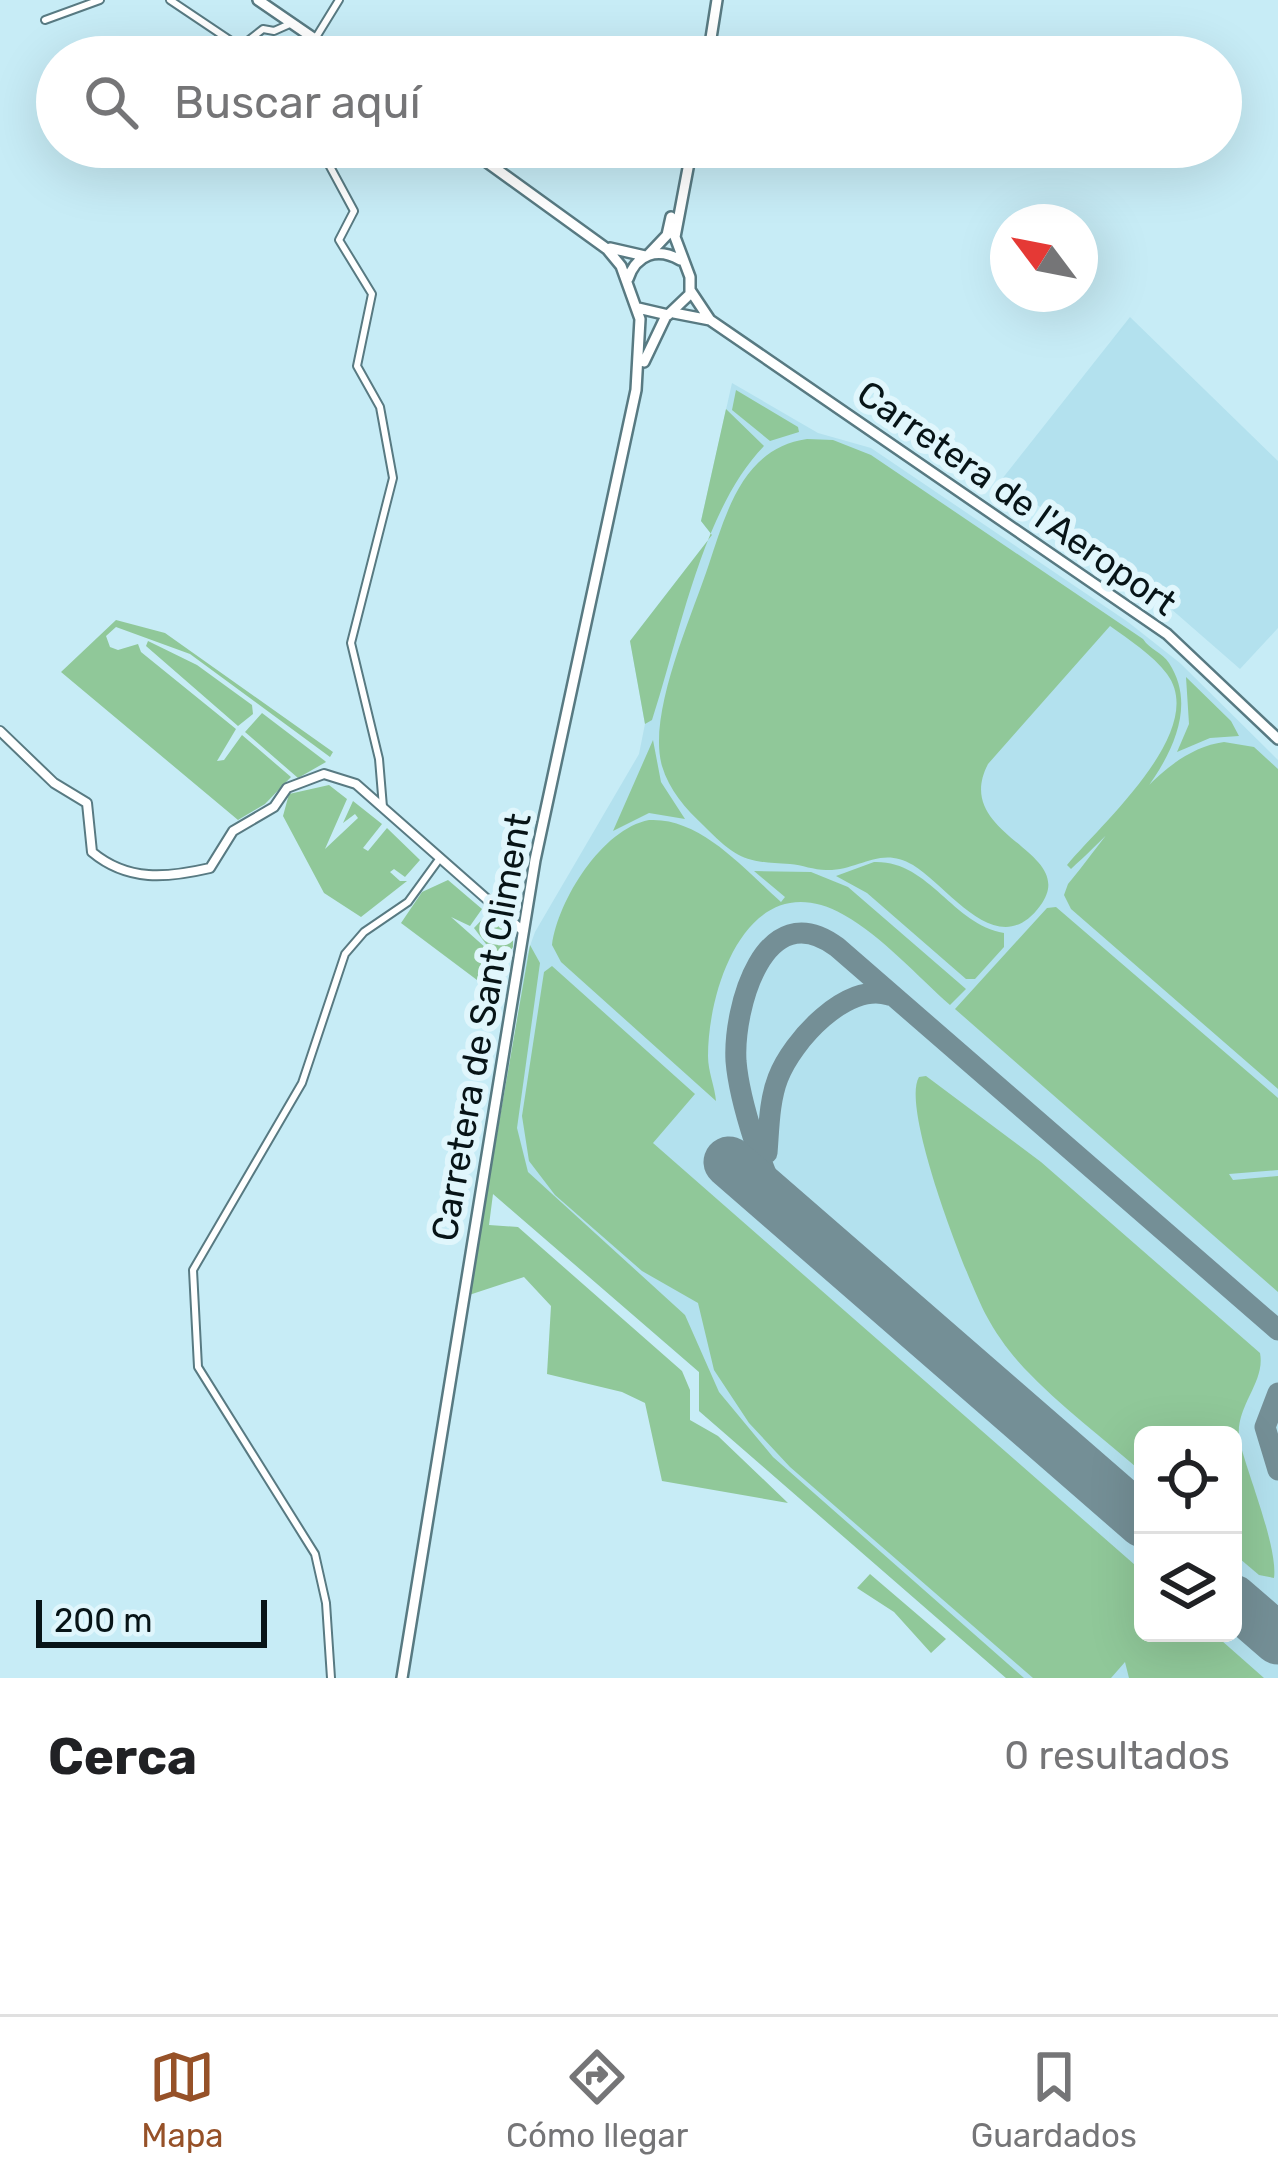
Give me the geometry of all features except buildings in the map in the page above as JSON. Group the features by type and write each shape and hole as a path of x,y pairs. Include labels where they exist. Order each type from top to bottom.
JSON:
{"main road":[{"path":"258,0 311,36"},
{"path":"711,36 717,0"},
{"path":"495,168 598,241 617,260 642,326 637,390"},
{"path":"627,284 630,270 667,235 684,168"},
{"path":"637,390 651,339 691,290 675,225 685,168"},
{"path":"598,241 647,255 666,253 681,261"},
{"name":"Carretera de l'Aeroport","path":"691,290 710,320 1167,634 1278,739"},
{"path":"634,304 653,316 671,314"},
{"name":"Carretera de l'Aeroport","path":"671,314 710,320"},
{"name":"Carretera de Sant Climent","path":"401,1678 523,931 637,390"}],"street":[{"path":"45,20 100,0"},
{"path":"170,0 224,36"},
{"path":"317,36 339,0"},
{"path":"253,36 262,29 274,31 292,23"},
{"path":"331,168 353,212 339,240 372,294 357,365 380,407 393,478 351,643 379,759 383,807"},
{"path":"0,731 53,783 87,803 92,852 111,866 151,879 210,868 233,831 274,806 287,788 315,776 352,781 523,931"},
{"path":"331,1678 326,1603 315,1554 199,1367 193,1270 303,1081 345,954 364,932 408,902 440,858"}],"shaded area":[{"path":"1130,317 1278,461 1278,628 1240,669 1131,574 1002,479"},
{"path":"732,383 818,433 871,448 1128,622 1180,663 1278,760 1278,1678 1006,1678 699,1411 699,1372 492,1193 526,957 535,932 639,754 645,724 630,641 712,535 701,521"}],"green space":[{"path":"736,390 798,427 799,432 770,441 732,410"},
{"path":"726,409 764,446 724,504 711,534 701,521"},
{"path":"807,439 833,440 871,455 1143,639 1169,663 1180,690 1180,718 1171,747 1136,803 1071,869 1067,865 1125,801 1163,748 1174,722 1176,697 1167,674 1110,626 988,764 981,789 986,809 1044,870 1048,887 1040,906 1024,922 1008,927 991,924 913,865 890,857 826,870 742,856 690,812 665,775 659,745 666,693 722,524 752,469 785,445"},
{"path":"708,540 652,720 645,724 630,641"},
{"path":"116,620 165,633 333,752 330,757 190,654 116,627 106,636 110,647 118,650 138,644 141,652 236,729 217,761 224,760 242,735 291,777 265,804 238,820 61,672"},
{"path":"148,641 197,665 252,705 253,714 238,726 146,646"},
{"path":"1186,677 1231,721 1239,736 1210,738 1177,752 1189,724"},
{"path":"262,713 326,762 298,778 245,732"},
{"path":"653,740 661,782 685,819 649,813 613,831"},
{"path":"1224,742 1254,747 1278,769 1278,1089 1071,909 1064,895 1118,820 1156,778 1177,761"},
{"path":"329,785 347,799 325,849 358,818 355,814 343,823 353,801 382,824 363,848 368,851 387,828 420,860 405,877 394,869 390,872 407,881 361,917 324,893 283,816 289,794"},
{"path":"649,820 668,821 704,836 781,902 785,897 754,871 811,872 848,887 966,989 950,1005 886,945 844,915 811,903 783,905 760,918 726,966 710,1027 708,1062 716,1101 561,962 552,945 563,908 585,869 615,837"},
{"path":"874,862 893,864 926,881 969,918 1004,933 1004,947 975,979 966,979 867,893 836,876"},
{"path":"448,880 482,909 470,926 451,917 495,956 474,928 490,911 513,932 513,947 485,986 401,923 422,892"},
{"path":"1056,907 1278,1098 1278,1170 1229,1174 1233,1180 1278,1176 1278,1292 955,1009 1047,908"},
{"path":"530,945 540,963 517,1128 528,1172 685,1315 719,1392 773,1457 1024,1678 1006,1678 699,1411 699,1372 493,1194 489,1225 518,1227 682,1371 690,1390 690,1420 718,1436 788,1503 662,1481 645,1403 622,1392 547,1374 551,1306 524,1277 469,1295"},
{"path":"552,966 695,1094 653,1143 1134,1564 1134,1642 1223,1642 1264,1678 1129,1678 1125,1662 1111,1678 1033,1678 790,1467 749,1423 714,1370 698,1303 642,1271 555,1195 529,1161 522,1116 544,972"},
{"path":"926,1076 1041,1162 1260,1353 1258,1375 1240,1426 1134,1426 1134,1465 1019,1362 986,1315 938,1194 919,1122 919,1077"},
{"path":"1242,1449 1272,1549 1274,1578 1259,1575 1242,1561"},
{"path":"870,1574 946,1639 931,1653 894,1612 857,1588"}],"taxiway":[{"path":"786,1211 769,1181 747,1117 736,1039 747,988 758,964 772,946 790,935 812,934 837,947 1278,1330"},
{"path":"767,1153 775,1087 795,1047 839,1005 873,993 889,995"},
{"path":"1278,1393 1265,1427 1278,1470"}],"runway":[{"path":"729,1162 1134,1514"},
{"path":"1242,1608 1278,1639"}]}
